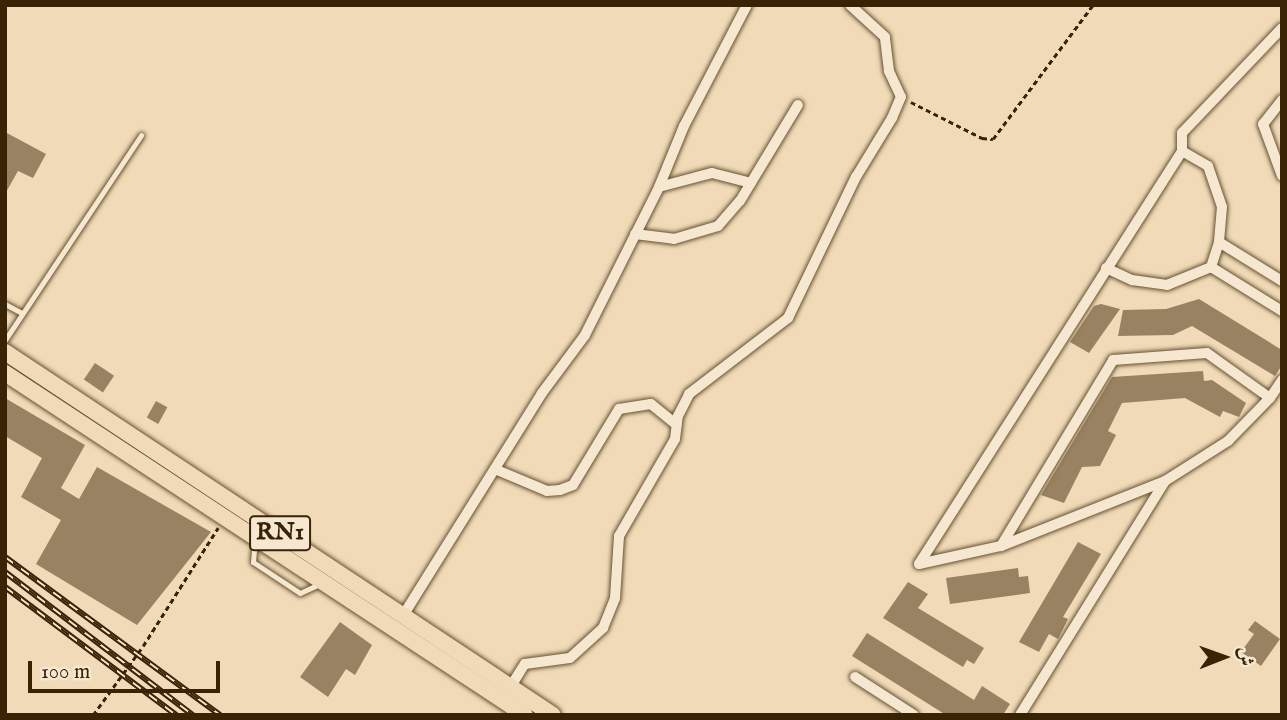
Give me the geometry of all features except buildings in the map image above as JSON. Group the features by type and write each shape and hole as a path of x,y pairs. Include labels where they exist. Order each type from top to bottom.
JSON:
{"main road":[{"name":"RN1","path":"5,352 226,516 261,530 324,581 525,715"},
{"name":"RN1","path":"5,373 114,434 261,530 404,614 553,715"},
{"path":"477,683 486,669"}],"street":[{"path":"404,614 497,470 542,393 585,335 659,187 680,134 747,5"},
{"path":"511,686 525,664 569,658 603,628 615,598 619,536 675,439 677,425 696,386 788,318 856,177 901,97 889,71 883,32 850,5"},
{"path":"1282,28 1182,133 1182,151 919,564 1001,546 1165,481 1228,441 1270,398 1282,380"},
{"path":"1282,100 1263,124 1282,176"},
{"path":"635,234 674,239 704,233 730,215 798,105"},
{"path":"1107,268 1132,280 1167,285 1211,267 1219,243 1222,207 1208,166 1182,151"},
{"path":"659,187 712,173 751,183"},
{"path":"1219,243 1282,281"},
{"path":"1211,267 1282,311"},
{"path":"1001,546 1113,360 1207,353 1270,398"},
{"path":"497,470 547,491 560,490 573,485 619,409 651,404 677,425"},
{"path":"1020,715 1165,481"},
{"path":"855,677 914,715"}],"lane":[{"path":"5,340 141,135"},
{"path":"5,303 22,313"},
{"path":"261,530 253,562 300,593 324,581"}],"path":[{"path":"901,97 982,138 993,139 1093,5"},
{"path":"93,715 143,646 226,516"}],"railway":[{"path":"5,557 220,715"},
{"path":"5,572 193,715"},
{"path":"5,587 176,715"}]}
